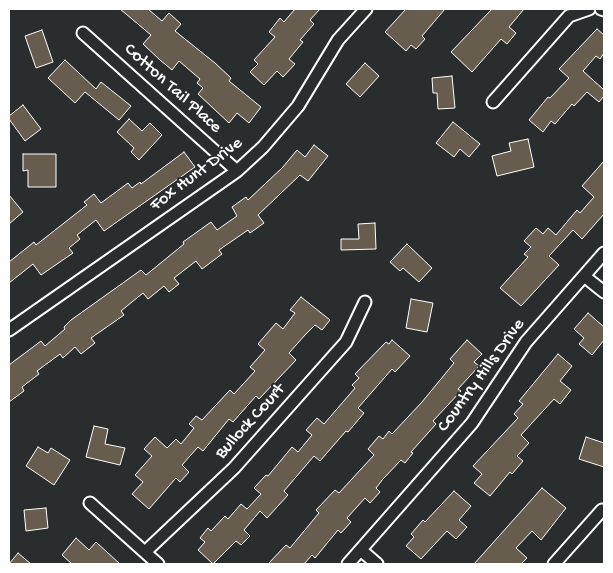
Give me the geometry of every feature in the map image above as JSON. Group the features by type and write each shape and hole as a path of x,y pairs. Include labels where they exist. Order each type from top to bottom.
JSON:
{"street":[{"name":"Fox Hunt Drive","path":"9,330 237,171 263,147 298,106 338,40 366,9"},
{"path":"493,102 570,16 589,9"},
{"name":"Cotton Tail Place","path":"83,34 237,171"},
{"name":"Country Hills Drive","path":"348,564 472,424 526,342 604,253"},
{"path":"584,276 604,292"},
{"name":"Bullock Court","path":"145,552 234,468 346,342 365,302"},
{"path":"90,503 158,564"},
{"path":"554,564 602,510"},
{"path":"362,550 377,564"}],"building":[{"path":"120,9 148,9 162,21 169,13 181,24 175,31 215,63 231,78 229,81 261,107 249,123 237,113 229,123 198,94 203,88 197,83 200,79 179,61 172,70 160,60 143,44 151,35"},
{"path":"295,9 320,9 310,20 314,24 300,40 303,42 289,59 295,64 283,77 277,71 264,85 250,72 258,64 254,60 275,37 269,32 280,18 284,22"},
{"path":"406,9 445,9 422,36 425,39 416,49 411,45 406,51 385,32"},
{"path":"492,9 524,9 509,27 516,33 507,44 501,39 472,72 451,52"},
{"path":"597,29 604,35 604,53 600,59 596,56 583,71 604,90 604,96 599,102 587,92 574,106 572,104 555,124 551,121 543,132 529,120 548,97 550,98 569,78 559,69"},
{"path":"42,30 53,62 36,68 25,36"},
{"path":"65,60 96,89 101,82 131,106 119,120 85,92 75,103 48,78"},
{"path":"365,63 379,76 360,97 346,84"},
{"path":"452,76 455,108 438,109 437,93 433,93 432,78"},
{"path":"23,105 41,129 25,141 9,119 9,116"},
{"path":"129,119 142,131 150,123 162,135 139,160 131,152 134,148 117,132"},
{"path":"453,122 480,144 469,157 460,149 454,157 436,143"},
{"path":"528,139 534,167 497,176 492,156 511,151 509,143"},
{"path":"314,145 328,156 308,181 300,175 258,215 264,223 250,233 248,230 219,250 222,254 202,269 196,261 174,278 179,284 169,292 164,286 148,299 143,293 121,311 124,315 91,338 95,343 81,354 75,347 63,358 60,354 37,371 39,374 22,387 24,391 9,402 9,365 41,341 45,346 65,329 64,327 71,320 141,270 146,275 184,244 183,242 211,222 217,230 237,216 232,207 246,197 248,200 283,167 297,150 305,157"},
{"path":"184,152 195,167 104,231 96,220 77,235 80,239 69,248 73,253 41,275 33,264 9,283 9,262 34,242 36,245 87,205 84,202 94,194 101,203 128,183 132,188 140,182 141,184"},
{"path":"23,154 56,154 56,187 28,187 28,170 23,171"},
{"path":"604,161 604,214 582,239 573,230 549,256 559,265 521,306 500,288 528,257 524,254 531,247 524,241 536,228 543,234 548,228 556,235 577,210 580,213 594,197 582,186"},
{"path":"9,195 23,212 9,224"},
{"path":"375,223 376,249 341,250 341,239 359,239 358,224"},
{"path":"407,244 432,268 419,282 403,268 400,271 390,262"},
{"path":"301,297 330,320 322,330 315,325 305,335 289,353 296,360 259,399 256,396 233,422 229,419 203,451 198,447 182,465 189,472 180,482 176,478 149,509 132,494 143,482 135,475 152,456 144,449 155,437 167,448 176,439 181,444 194,428 189,424 196,416 202,420 230,390 234,394 255,371 250,367 265,350 258,344 276,323 283,329 295,313 290,310"},
{"path":"411,299 433,303 427,332 406,328"},
{"path":"588,313 604,327 604,340 592,355 579,344 584,338 574,329"},
{"path":"392,340 410,356 395,372 392,369 358,408 364,413 348,432 346,431 320,461 314,456 284,491 288,495 267,518 260,511 244,530 250,536 241,545 236,541 213,564 198,550 205,542 200,538 208,528 211,531 225,516 228,519 241,504 247,509 261,494 254,488 266,475 268,476 292,447 298,452 312,435 306,430 317,418 324,424 355,388 352,385 359,378 355,374 386,342 389,344"},
{"path":"467,340 482,354 474,362 479,366 458,389 461,391 433,421 436,424 411,452 413,453 405,463 401,460 383,479 376,488 380,492 370,503 365,498 347,518 351,522 341,533 338,530 315,558 312,555 304,564 268,564 286,545 290,548 319,513 316,510 335,490 339,493 374,455 368,449 379,436 383,439 389,431 392,434 422,402 454,363 450,359"},
{"path":"558,354 572,366 560,381 571,390 560,404 554,399 521,435 529,443 517,456 523,461 512,474 510,472 490,496 474,483 482,474 473,466 518,418 514,414 523,404 519,401"},
{"path":"94,426 108,429 105,444 125,448 120,465 86,457"},
{"path":"586,437 604,443 604,467 579,459"},
{"path":"38,447 48,453 51,448 70,460 54,485 26,466"},
{"path":"542,488 566,508 541,540 532,531 516,548 527,558 521,564 474,564"},
{"path":"454,491 471,506 459,520 467,527 456,539 447,531 421,559 406,546 414,537 411,534"},
{"path":"46,508 48,528 26,531 24,510"},
{"path":"76,538 89,550 96,542 120,564 72,564 62,555"},
{"path":"18,553 31,564 9,564"}]}
